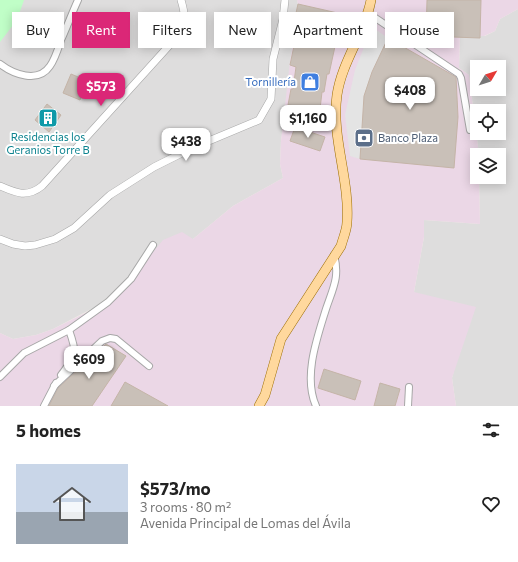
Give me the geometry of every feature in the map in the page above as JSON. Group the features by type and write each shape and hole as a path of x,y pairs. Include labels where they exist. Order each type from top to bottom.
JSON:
{"main road":[{"path":"368,12 371,0"},
{"path":"259,406 265,395 281,339 341,246 347,224 347,207 336,114 337,94 354,48"}],"street":[{"path":"0,64 19,75 28,76 40,73 50,67 78,0"},
{"path":"0,186 19,194 28,194 36,192 42,186 176,38 184,21 181,0"},
{"path":"0,238 13,244 25,246 35,245 55,239 74,228 110,194 154,168 192,148 259,120 271,99 273,59 283,19 284,0"},
{"path":"377,19 459,74 470,130"},
{"path":"0,377 24,353 69,330 108,302 131,279 153,244"},
{"path":"316,406 312,395 312,366 336,279 338,268 334,255"},
{"path":"44,406 54,386 74,358 75,348 69,330"},
{"path":"54,386 102,341 110,338 116,339 149,366"},
{"path":"408,406 409,388"}],"shaded area":[{"path":"0,0 297,0 298,12 279,12 279,48 294,48 281,141 280,164 283,178 233,206 193,239 132,278 95,307 53,329 36,335 13,339 0,333"},
{"path":"297,0 518,0 518,9 500,19 495,31 484,36 460,36 459,68 469,75 470,96 472,96 473,104 470,104 470,140 477,140 478,148 470,148 470,184 479,184 480,224 424,220 424,237 414,292 476,307 452,378 456,406 0,406 0,333 13,339 36,335 53,329 95,308 132,278 163,240 182,232 193,239 233,206 283,178 280,164 281,141 292,48 377,48 377,12 298,12"},
{"path":"518,9 518,406 456,406 452,378 455,367 414,292 424,237 424,220 480,224 479,184 506,184 506,148 478,148 477,140 506,140 506,104 473,104 472,96 506,96 506,60 470,60 470,83 469,75 459,68 460,36 485,36 495,31 500,19"},
{"path":"377,30 385,36 385,44 372,72 364,96 360,159 350,156 345,115 355,70 364,48 377,48"}],"green space":[{"path":"0,0 24,0 20,12 12,12 12,26 0,42"}],"building":[{"path":"427,0 481,0 480,38 454,37 454,12 427,12"},
{"path":"298,4 333,12 296,12"},
{"path":"385,44 385,48 405,48 456,77 458,117 454,168 360,159 364,96 372,72"},
{"path":"294,48 335,48 329,74 327,74 324,92 322,92 320,109 288,105 291,89 293,89 296,67 290,65"},
{"path":"71,74 88,81 80,100 63,93"},
{"name":"Residencias los Geranios Torre B","path":"47,104 61,115 49,132 35,120"},
{"path":"295,127 325,137 320,151 290,141"},
{"path":"106,344 126,356 92,406 49,406 58,388"},
{"path":"324,369 361,381 355,400 318,388"},
{"path":"125,382 168,406 111,406"},
{"path":"380,383 400,389 395,406 374,406"}],"place":[{"name":"Tornillería","path":"310,82"},
{"name":"Residencias los Geranios Torre B","path":"48,118"},
{"name":"Banco Plaza","path":"364,138"}]}
